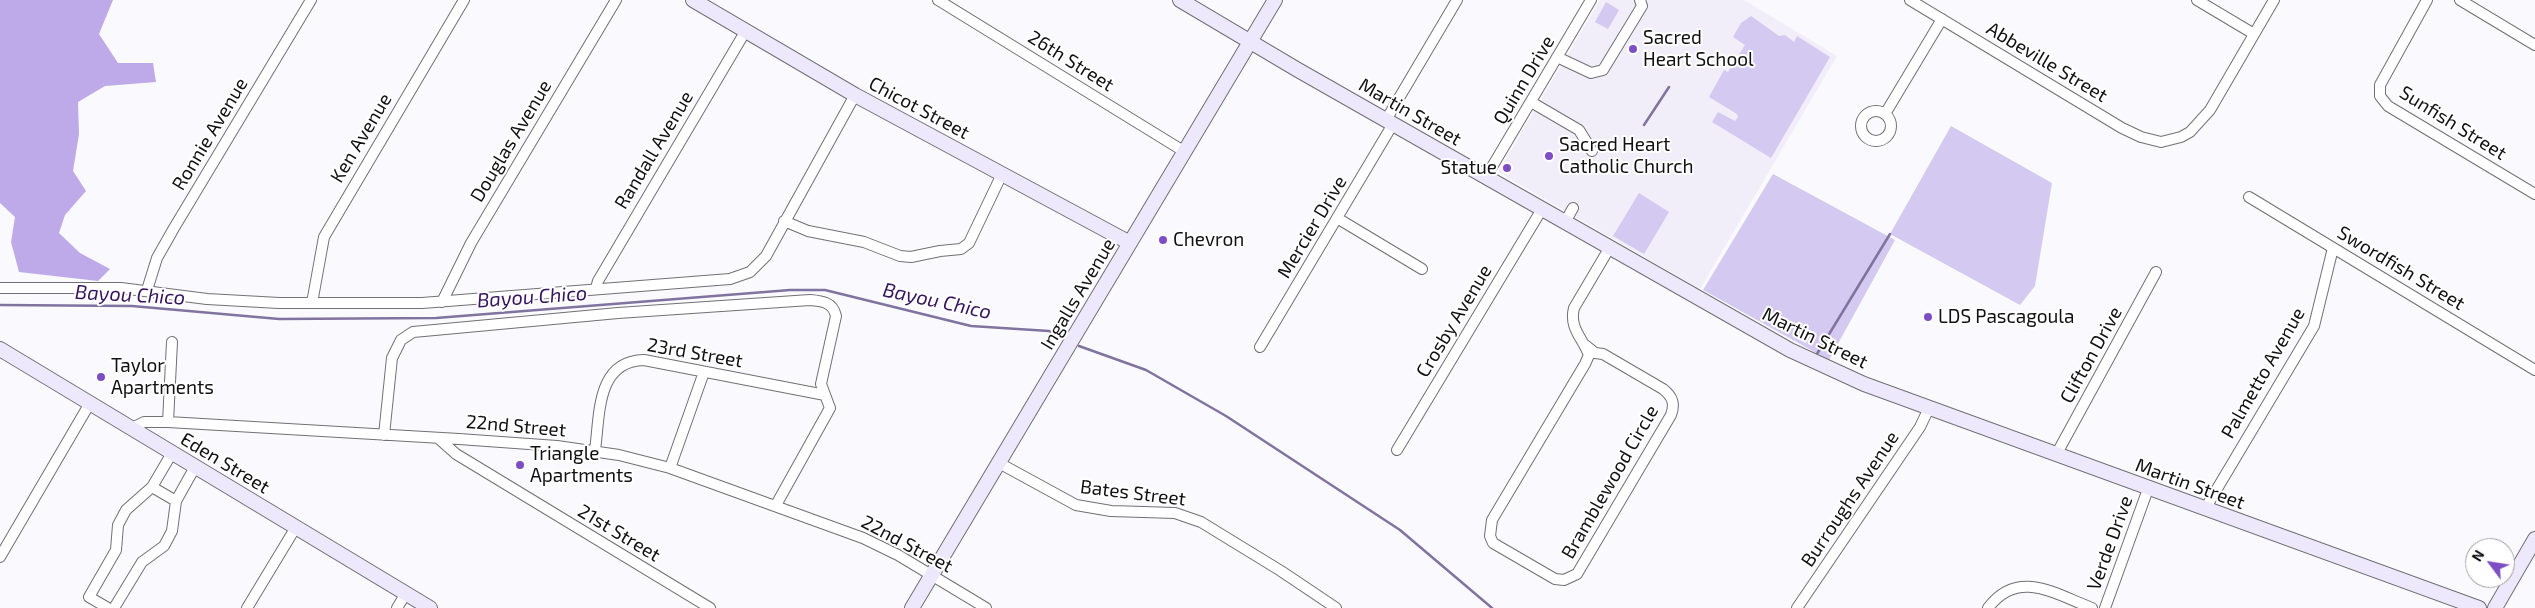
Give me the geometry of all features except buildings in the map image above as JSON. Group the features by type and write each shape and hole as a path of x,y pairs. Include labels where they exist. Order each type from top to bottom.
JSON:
{"street":[{"name":"Ronnie Avenue","path":"147,290 157,258 311,0"},
{"name":"Ken Avenue","path":"312,303 324,237 464,0"},
{"name":"Douglas Avenue","path":"442,302 471,243 616,0"},
{"name":"Chicot Street","path":"693,0 855,95 1130,243"},
{"name":"26th Street","path":"938,0 1185,152"},
{"name":"Martin Street","path":"1180,0 1250,42 1790,350 1864,384 2148,489 2480,608"},
{"name":"Ingalls Avenue","path":"912,608 1275,0"},
{"name":"Mercier Drive","path":"1260,347 1337,218 1457,0"},
{"name":"Quinn Drive","path":"1486,177 1591,0"},
{"path":"1557,57 1591,73 1603,70 1642,6 1640,0"},
{"name":"Abbeville Street","path":"1910,0 2122,128 2152,141 2170,141 2190,132 2210,110 2254,34"},
{"path":"2197,0 2254,34 2274,0"},
{"name":"Sunfish Street","path":"2427,0 2380,84 2380,96 2388,106 2535,194"},
{"path":"2460,0 2535,45"},
{"path":"1885,114 1942,19"},
{"name":"Randall Avenue","path":"596,288 598,281 652,186 745,32"},
{"path":"0,288 147,290 207,299 375,304 442,302 740,276 758,266 855,95"},
{"path":"1531,102 1579,130 1592,151"},
{"path":"784,221 826,236 864,242 900,256 919,256 940,250 961,249 969,243 1002,174"},
{"name":"Swordfish Street","path":"2249,197 2535,370"},
{"path":"1565,222 1573,208"},
{"name":"Crosby Avenue","path":"1397,450 1542,209"},
{"path":"1337,218 1422,269"},
{"name":"Bramblewood Circle","path":"1592,354 1574,329 1572,317 1574,308 1610,248"},
{"name":"Palmetto Avenue","path":"2205,509 2314,326 2333,248"},
{"name":"Clifton Drive","path":"2056,455 2156,272"},
{"path":"384,434 392,358 401,340 413,332 589,315 810,300 828,304 836,316 821,384 830,404 826,419 776,505"},
{"path":"168,422 172,342"},
{"name":"Eden Street","path":"0,350 430,608"},
{"name":"Bramblewood Circle","path":"1592,354 1603,354 1663,389 1669,394 1674,407 1672,415 1577,574 1564,580 1555,579 1494,543 1489,528 1592,354"},
{"name":"23rd Street","path":"595,450 607,380 626,362 644,360 825,394"},
{"path":"670,468 704,372"},
{"path":"0,557 90,404"},
{"name":"Burroughs Avenue","path":"1797,608 1920,426 1929,408"},
{"name":"22nd Street","path":"132,428 144,422 168,422 384,434 595,450 670,468 863,538 932,575 986,608"},
{"name":"21st Street","path":"438,438 445,446 472,465 710,608"},
{"path":"108,608 89,597 116,550 118,525 126,510 152,487 172,453"},
{"name":"Bates Street","path":"999,462 1076,505 1111,511 1175,513 1201,522 1282,571 1336,608"},
{"path":"114,608 142,562 164,546 172,531 176,501 195,467"},
{"path":"152,487 176,501"},
{"name":"Verde Drive","path":"2106,608 2148,489"},
{"path":"247,608 296,527"},
{"path":"2495,608 2535,539"},
{"path":"1988,608 2002,592 2016,586 2030,586 2092,608"},
{"path":"397,608 406,593"}],"shaded area":[{"path":"0,0 113,0 99,34 118,63 153,63 156,82 105,86 78,102 79,134 73,171 86,191 65,215 59,233 80,253 110,269 98,281 19,272 11,242 15,217 0,203"},
{"path":"1600,0 1744,0 1837,56 1700,289 1498,172"},
{"path":"1606,2 1619,10 1608,29 1595,22"},
{"path":"1751,16 1779,36 1785,35 1794,42 1797,36 1830,57 1771,158 1712,122 1718,112 1735,121 1738,117 1737,114 1709,97 1724,70 1728,72 1745,45 1733,37 1741,23"},
{"path":"1951,126 2052,183 2035,286 2020,305 1890,234"},
{"path":"1773,174 1895,240 1829,360 1703,290"},
{"path":"1639,193 1669,212 1644,254 1613,236"}],"waterway":[{"path":"1644,125 1669,87"},
{"path":"1817,354 1890,234"},
{"name":"Bayou Chico","path":"0,305 132,306 279,319 436,318 790,290 825,290 971,326 1049,331 1061,336"},
{"path":"1079,346 1146,370 1226,416 1400,530 1492,608"}],"place":[{"name":"Sacred Heart School","path":"1633,49"},
{"name":"Sacred Heart Catholic Church","path":"1549,156"},
{"name":"Statue","path":"1507,168"},
{"name":"Chevron","path":"1163,240"},
{"name":"LDS Pascagoula","path":"1928,317"},
{"name":"Taylor Apartments","path":"101,377"},
{"name":"Triangle Apartments","path":"520,465"}]}
